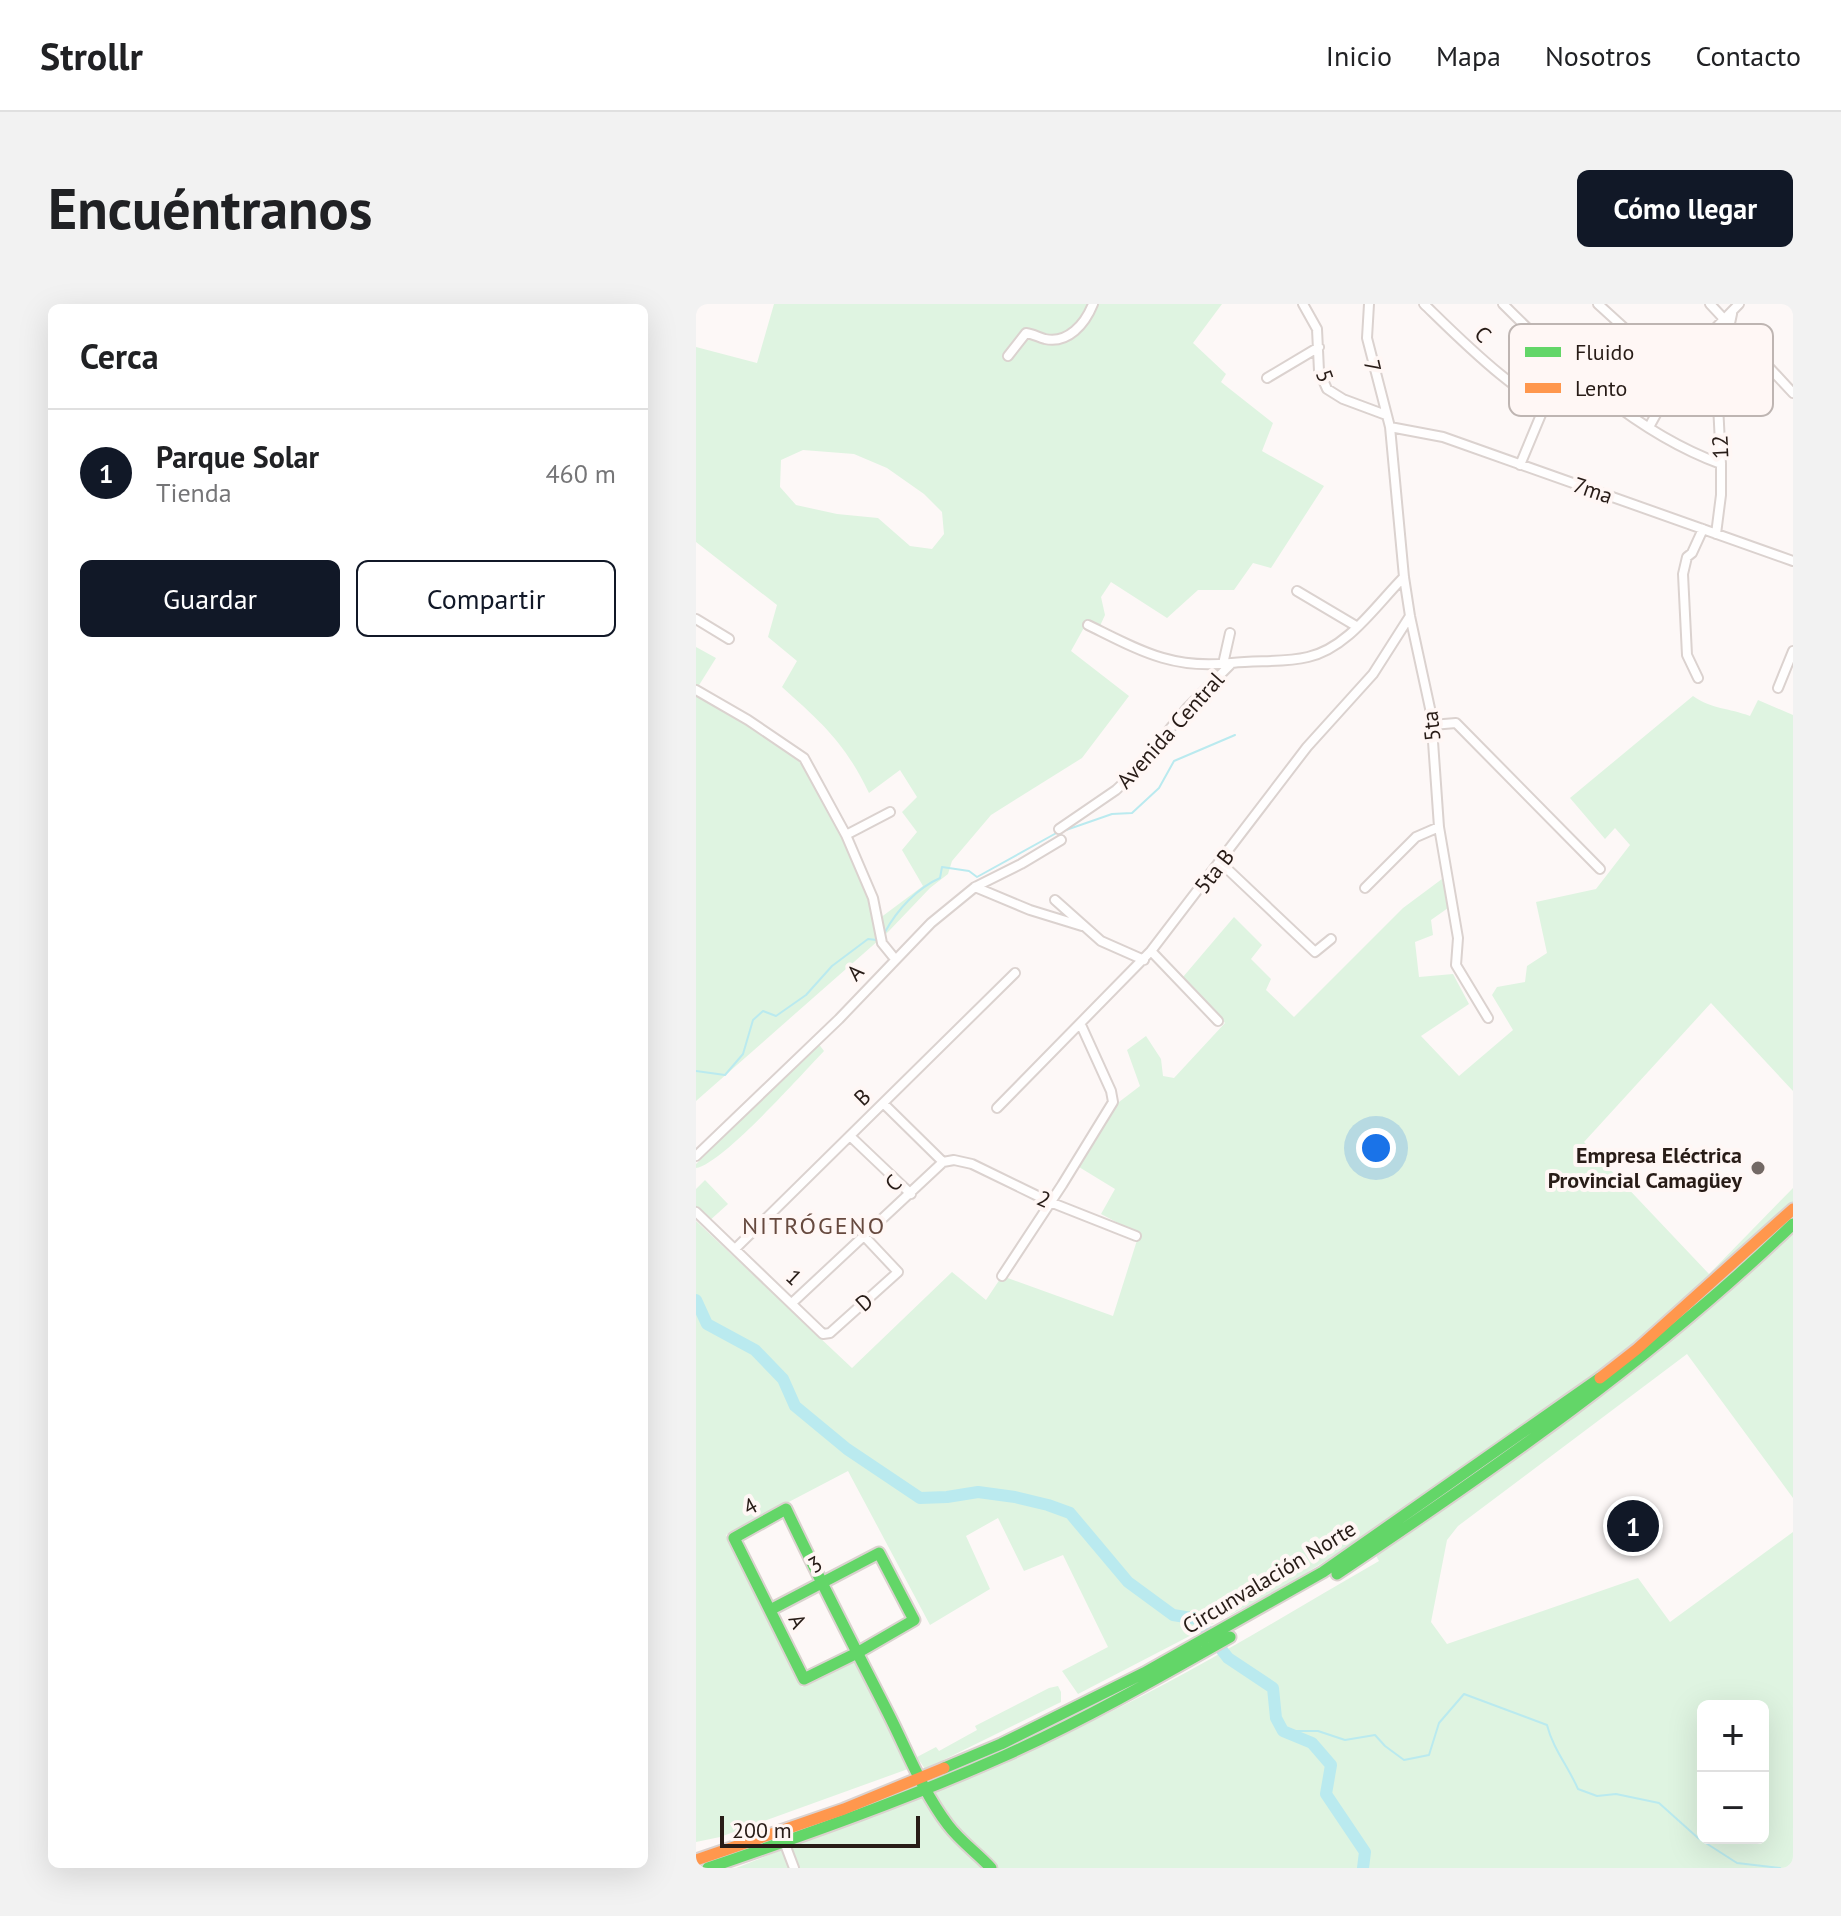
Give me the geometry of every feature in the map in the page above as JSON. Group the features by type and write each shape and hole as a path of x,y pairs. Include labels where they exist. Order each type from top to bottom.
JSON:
{"main road":[{"name":"Circunvalación Norte","path":"1236,1628 1323,1572 1571,1400 1637,1349 1793,1209"},
{"name":"Circunvalación Norte","path":"708,1868 922,1783 1004,1755 1329,1579 1506,1460 1643,1358 1772,1246 1793,1224"},
{"name":"4","path":"734,1538 786,1509 821,1583"},
{"name":"A","path":"734,1538 804,1679 857,1653"},
{"name":"3","path":"770,1610 879,1553 914,1620 857,1653"},
{"path":"821,1583 922,1783 949,1827 991,1868"},
{"name":"Circunvalación Norte","path":"696,1860 782,1837"}],"street":[{"path":"1008,356 1026,333 1044,339 1062,340 1086,318 1093,304"},
{"name":"5","path":"1303,304 1317,329 1319,371 1327,389 1343,399 1386,415"},
{"name":"7","path":"1369,304 1367,338 1390,427"},
{"name":"C","path":"1424,304 1486,365 1509,381"},
{"path":"1503,304 1524,324"},
{"path":"1598,304 1620,324"},
{"path":"1710,304 1733,324"},
{"path":"1724,324 1739,304"},
{"name":"12","path":"1728,324 1729,320"},
{"path":"1267,378 1319,347"},
{"path":"1773,370 1793,393"},
{"path":"1520,465 1540,416"},
{"path":"1633,416 1693,454 1721,464"},
{"path":"1649,427 1655,416"},
{"name":"12","path":"1716,534 1721,495 1719,416"},
{"name":"7ma","path":"1390,427 1443,437 1793,561"},
{"name":"5ta","path":"1390,427 1404,577 1432,725 1439,827 1458,938 1456,965 1488,1018"},
{"path":"1698,678 1687,655 1683,574 1687,557 1703,529"},
{"name":"Avenida Central","path":"1059,829 1116,790 1133,774 1227,664 1309,657 1327,651 1404,577"},
{"path":"1297,591 1356,626"},
{"name":"5ta B","path":"997,1108 1144,960 1307,747 1373,674 1410,616"},
{"path":"696,619 729,639"},
{"path":"1088,625 1151,657 1188,664 1227,664 1230,633"},
{"path":"1778,688 1793,651"},
{"path":"696,690 804,758 846,835 873,898 882,943 895,959"},
{"path":"1432,725 1456,723 1600,869"},
{"path":"846,835 890,812"},
{"path":"1365,888 1416,837 1439,827"},
{"name":"A","path":"696,1156 839,1019 931,923 975,887 1061,840"},
{"path":"1221,863 1315,952 1331,939"},
{"path":"975,887 1030,910 1082,926"},
{"path":"1055,900 1101,941 1144,960"},
{"path":"1151,951 1218,1021"},
{"name":"B","path":"735,1249 1015,973"},
{"path":"1002,1276 1113,1102 1081,1025"},
{"path":"884,1104 943,1162"},
{"path":"850,1136 911,1194"},
{"name":"2","path":"943,1162 954,1160 972,1164 1050,1202 1136,1236"},
{"name":"C","path":"792,1303 943,1162"},
{"name":"1","path":"696,1212 823,1334 830,1333"},
{"name":"D","path":"830,1333 898,1272 865,1237"},
{"path":"782,1837 794,1868"}],"green space":[{"path":"774,304 1222,304 1193,343 1226,374 1221,382 1273,423 1262,451 1324,486 1271,568 1253,563 1234,590 1198,590 1167,618 1111,582 1101,597 1105,615 1099,628 1086,624 1071,651 1129,696 1082,758 991,815 952,861 948,874 930,888 888,932 696,1101 696,691 801,757 846,835 880,918 923,886 902,850 917,832 902,812 917,797 900,770 869,793 851,760 832,735 782,687 797,661 768,637 777,605 696,542 696,347 757,363","holes":["803,450 854,454 887,468 924,494 942,512 944,534 932,549 910,546 878,518 837,514 796,505 780,487 781,460"]},
{"path":"696,647 716,658 696,690"},
{"path":"1693,696 1713,706 1750,716 1758,700 1793,715 1793,1091 1711,1003 1584,1142 1709,1274 1793,1188 1793,1498 1687,1354 1458,1526 1447,1540 1431,1622 1447,1644 1638,1578 1670,1622 1793,1532 1793,1868 736,1868 966,1776 1102,1716 1207,1661 1379,1561 1365,1536 1284,1587 1078,1694 1062,1671 1108,1647 1063,1555 1024,1571 998,1518 966,1536 990,1589 930,1625 848,1471 726,1535 802,1687 866,1656 919,1765 720,1837 696,1842 696,1221 852,1368 952,1272 986,1300 1002,1276 1113,1316 1139,1234 1101,1214 1115,1189 1079,1167 1119,1102 1140,1086 1127,1050 1146,1036 1161,1059 1163,1076 1174,1078 1225,1023 1183,977 1234,917 1262,945 1251,959 1271,979 1266,990 1294,1017 1403,908 1442,879 1448,908 1431,920 1433,935 1415,942 1419,977 1453,974 1469,1004 1421,1036 1459,1076 1513,1030 1492,995 1497,987 1525,982 1527,966 1547,953 1536,902 1596,889 1630,845 1615,828 1605,839 1570,798"},
{"path":"818,1043 824,1051 780,1098 724,1151 696,1168 696,1164"},
{"path":"705,1180 728,1204 708,1222 696,1209 696,1189"},
{"path":"1058,1686 1061,1702 925,1769 917,1757 936,1747 939,1751 977,1730 975,1726"}],"waterway":[{"path":"1066,830 1112,814 1132,813 1159,788 1174,761 1235,735"},
{"path":"885,932 908,900 940,878 942,867 969,871 977,877 1060,831"},
{"path":"696,1071 725,1075 743,1054 753,1020 763,1011 776,1016 806,995 832,966 868,939 877,940"},
{"path":"696,1300 707,1324 755,1350 783,1379 795,1406 847,1449 920,1498 978,1492 1015,1497 1070,1513 1128,1582 1173,1615 1198,1619 1228,1658 1273,1688 1276,1718 1283,1731 1312,1743 1331,1765 1326,1794 1365,1852 1363,1868"},
{"path":"1283,1731 1318,1731 1345,1740 1375,1735 1404,1760 1429,1755 1439,1723 1464,1694 1547,1725 1578,1789 1597,1796 1616,1794 1659,1803 1698,1838 1737,1863 1780,1868"}],"traffic: fast":[{"path":"1337,1574 1456,1493 1630,1366 1793,1224"},
{"path":"944,1768 1001,1744 1144,1673 1323,1572 1600,1378"},
{"path":"770,1610 879,1553 914,1620 857,1653 804,1679 734,1538 786,1509 811,1561 824,1587 850,1639 864,1665 890,1717 916,1772 931,1799 953,1831 991,1868"},
{"path":"708,1868 857,1815 1004,1756 1147,1684 1230,1637"}],"traffic: slow":[{"path":"1600,1378 1637,1349 1793,1209"},
{"path":"696,1860 844,1809 944,1768"}],"place":[{"name":"Empresa Eléctrica Provincial Camagüey","path":"1758,1168"},
{"name":"Parque Solar","path":"1633,1526"}],"district":[{"name":"NITRÓGENO","path":"814,1226"}]}
